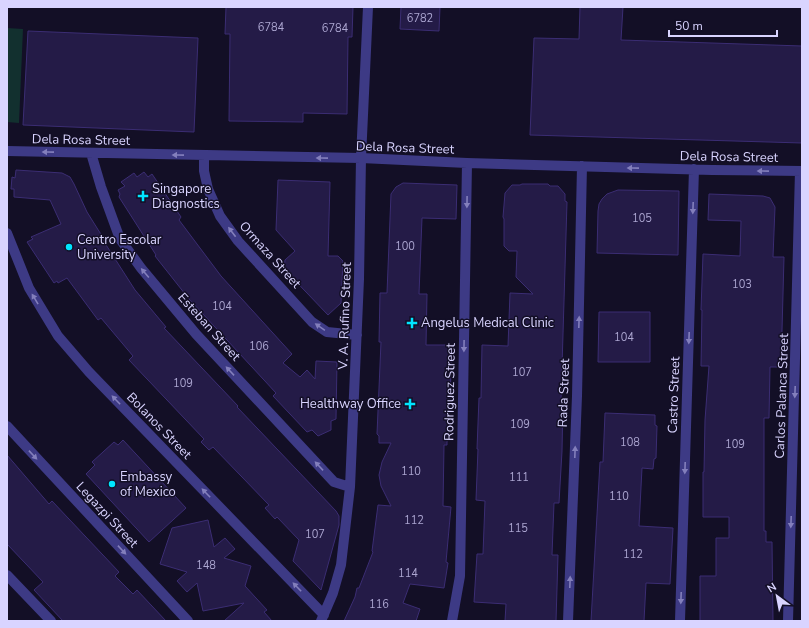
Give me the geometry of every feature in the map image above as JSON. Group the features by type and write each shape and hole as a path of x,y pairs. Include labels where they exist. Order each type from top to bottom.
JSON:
{"street":[{"name":"V. A. Rufino Street","path":"322,618 333,593 341,565 350,487 357,335 361,158 368,7"},
{"name":"Dela Rosa Street","path":"7,151 361,158 467,163 801,171"},
{"name":"Esteban Street","path":"91,153 101,187 120,239 141,268 196,334 334,482 350,487"},
{"name":"Ormaza Street","path":"204,155 204,171 208,189 220,216 238,241 312,322 327,332 357,335"},
{"name":"Rodriguez Street","path":"452,621 460,576 467,163"},
{"name":"Rada Street","path":"568,621 577,396 582,166"},
{"name":"Castro Street","path":"680,621 694,169"},
{"name":"Carlos Palanca Street","path":"788,621 801,171"},
{"name":"Bolanos Street","path":"7,233 29,288 58,336 89,372 322,618"},
{"name":"Legazpi Street","path":"7,426 188,621"},
{"path":"7,574 50,621"}],"green space":[{"path":"7,28 23,29 19,123 7,122"}],"building":[{"path":"226,7 353,7 352,37 348,37 347,114 303,113 303,122 229,121 230,34 225,34"},
{"path":"401,7 440,7 439,31 400,29"},
{"path":"580,7 623,7 621,40 802,46 802,143 530,135 534,38 579,39"},
{"path":"28,31 198,38 194,132 23,125"},
{"path":"16,170 62,173 70,177 87,212 102,236 101,237 135,290 166,327 164,328 336,511 339,516 339,525 321,590 293,561 299,540 277,517 275,519 265,508 269,505 213,447 209,450 201,442 204,439 129,360 133,356 101,318 98,320 67,278 58,283 57,281 54,283 27,242 33,239 31,237 61,224 50,200 14,197 14,189 11,189 12,177 15,178"},
{"path":"144,172 148,177 152,174 181,217 179,220 221,276 292,354 283,363 300,377 307,370 315,379 316,361 337,362 336,419 331,421 331,430 318,436 312,430 307,432 273,396 276,393 189,299 155,256 156,255 119,197 120,194 118,190 125,186 121,182 134,173 137,177"},
{"path":"278,180 330,182 328,256 338,256 343,261 341,303 328,315 284,269 285,260 295,251 276,230"},
{"path":"403,183 457,185 456,219 422,218 419,294 427,294 426,345 451,345 452,350 448,441 447,445 444,445 443,506 451,507 446,562 448,563 444,588 410,584 403,603 420,609 416,621 344,621 373,552 378,505 391,506 381,486 379,475 382,462 391,443 379,443 379,436 377,434 381,342 379,342 380,293 387,293 391,194 396,187"},
{"path":"548,184 550,186 558,186 565,194 565,201 567,202 561,400 563,400 562,451 559,503 554,503 552,555 558,555 556,621 505,621 506,604 474,602 477,554 483,554 485,501 476,500 482,345 508,346 510,293 533,294 516,277 517,251 509,251 504,246 503,217 505,193 512,185"},
{"path":"618,190 679,191 678,255 597,253 599,204 607,194"},
{"path":"709,194 763,196 770,198 775,207 773,257 784,257 781,367 770,367 769,418 764,418 764,531 766,531 766,542 772,542 773,621 700,621 700,576 716,576 716,538 729,538 729,517 703,517 705,420 709,366 701,366 703,254 740,256 741,221 708,220"},
{"path":"599,312 650,312 650,362 598,362"},
{"path":"605,413 655,415 655,425 657,426 656,458 654,459 653,469 642,468 639,526 673,528 670,584 646,583 644,621 591,621 600,462 603,462"},
{"path":"123,440 186,508 149,542 86,474 95,465 92,462 114,442 118,445"},
{"path":"7,455 49,504 52,501 119,572 115,576 133,594 137,590 166,621 63,621 34,590 43,582 7,544"},
{"path":"208,520 214,547 225,538 235,549 224,558 251,566 245,586 267,610 264,612 272,621 224,621 244,603 203,611 197,583 187,592 177,581 187,572 160,564 172,528"}],"place":[{"name":"Singapore Diagnostics","path":"143,196"},
{"name":"Centro Escolar University","path":"69,247"},
{"name":"Angelus Medical Clinic","path":"412,323"},
{"name":"Healthway Office","path":"410,404"},
{"name":"Embassy of Mexico","path":"112,484"}]}
